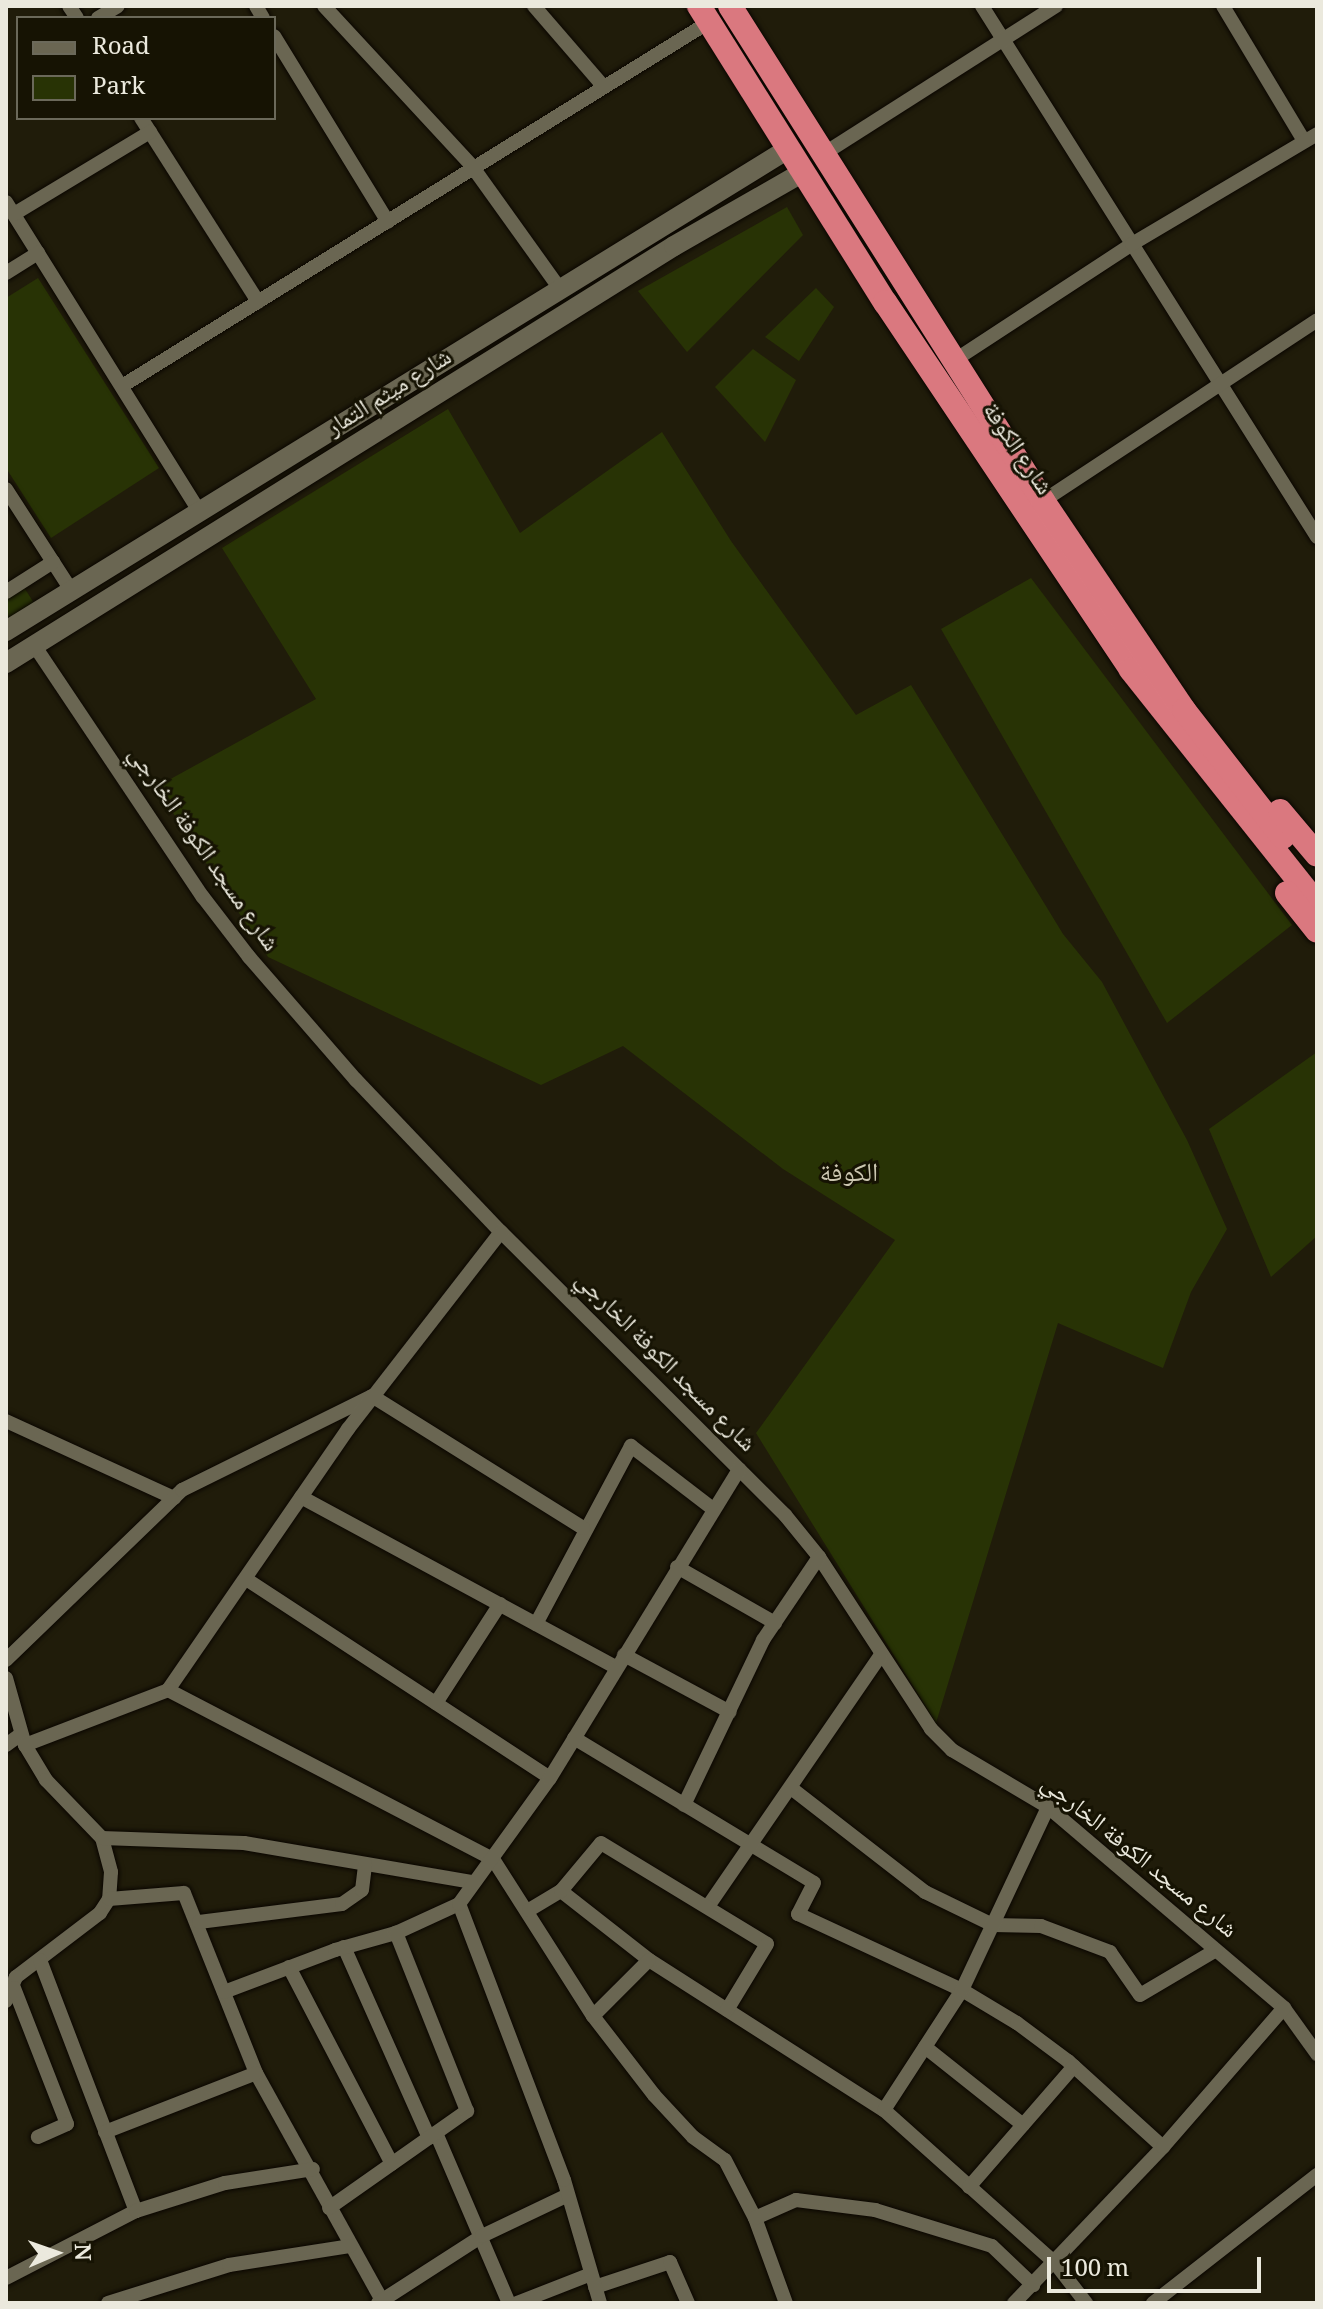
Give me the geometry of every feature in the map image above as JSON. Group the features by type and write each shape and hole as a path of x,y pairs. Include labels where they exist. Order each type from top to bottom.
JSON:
{"highway":[{"name":"شارع الكوفة","path":"735,8 1178,718 1317,879"},
{"name":"شارع الكوفة","path":"704,14 885,302 1178,718 1317,904"},
{"path":"852,246 870,249 878,233"},
{"path":"885,302 893,287 910,287"},
{"path":"1178,718 1235,757 1317,855"},
{"path":"1178,718 1216,803 1317,931"}],"street":[{"path":"324,6 472,166 560,289"},
{"path":"982,6 1315,529"},
{"path":"825,153 1056,6"},
{"path":"955,360 1132,244 1311,137 1223,6"},
{"path":"536,8 603,86"},
{"path":"122,386 603,86 704,14"},
{"path":"276,39 388,222"},
{"path":"142,120 258,302"},
{"path":"150,132 10,208 198,509"},
{"name":"شارع ميثم التمار","path":"6,631 198,509 788,149"},
{"name":"شارع ميثم التمار","path":"6,663 803,172"},
{"path":"6,273 38,253"},
{"path":"1043,501 1317,320"},
{"path":"406,382 420,406"},
{"path":"6,489 71,590"},
{"path":"6,592 53,562"},
{"name":"شارع مسجد الكوفة الخارجي","path":"34,645 203,897 249,957 356,1080 501,1232 739,1469 819,1557 931,1729 952,1750 1048,1807 1284,2008 1317,2054"},
{"path":"6,1745 168,1690 372,1396 501,1232"},
{"path":"6,1660 174,1498 372,1396"},
{"path":"372,1396 583,1528"},
{"path":"6,1421 174,1498"},
{"path":"536,1624 583,1528 631,1446 713,1509"},
{"path":"224,1992 344,1947 396,1933 459,1904 550,1778 739,1469"},
{"path":"301,1497 536,1624 730,1712"},
{"path":"684,1805 775,1623 819,1557"},
{"path":"677,1567 775,1623"},
{"path":"246,1579 550,1778"},
{"path":"436,1703 500,1604"},
{"path":"709,1905 881,1655"},
{"path":"6,1678 23,1739 46,1780 102,1838 111,1863 109,1899 100,1913 16,1977 6,2001"},
{"path":"168,1690 493,1859 529,1910 593,2016 654,2095 693,2137 725,2160 755,2218 786,2303"},
{"path":"574,1738 814,1883 798,1914 962,1990 1017,2023 1074,2066 1163,2147"},
{"path":"791,1788 925,1892 993,1925 1041,1926 1110,1952 1140,1995 1216,1950"},
{"path":"884,2110 962,1990 1048,1807"},
{"path":"102,1838 244,1843 473,1882"},
{"path":"529,1910 561,1891 601,1843 709,1905 767,1944 727,2010"},
{"path":"199,1922 342,1904 362,1890 365,1864"},
{"path":"561,1891 649,1960 884,2110 1055,2263 1086,2303"},
{"path":"109,1899 184,1893 199,1922 256,2073 313,2169 329,2208 379,2300 482,2236 568,2195"},
{"path":"459,1904 568,2195 600,2303"},
{"path":"329,2208 467,2111 396,1933"},
{"path":"344,1947 482,2236 509,2303"},
{"path":"40,1960 136,2211"},
{"path":"593,2016 649,1960"},
{"path":"289,1967 392,2164"},
{"path":"14,1988 67,2124 38,2137"},
{"path":"1014,2303 1163,2147 1284,2008"},
{"path":"925,2047 1023,2125"},
{"path":"969,2187 1074,2066"},
{"path":"105,2132 256,2073"},
{"path":"6,2278 136,2211 225,2183 313,2169"},
{"path":"1153,2303 1317,2175"},
{"path":"755,2218 796,2200 875,2210 992,2246 1033,2285"},
{"path":"108,2303 229,2265 350,2246"},
{"path":"517,2303 593,2280 670,2262 688,2303"}],"green space":[{"path":"787,207 803,235 687,352 638,291"},
{"path":"38,278 159,468 51,538 6,468 6,298"},
{"path":"816,288 834,307 799,361 765,337"},
{"path":"753,349 796,380 765,442 715,387"},
{"path":"448,409 520,533 662,432 731,541 856,715 911,685 1063,934 1102,982 1187,1140 1227,1229 1191,1292 1163,1368 1058,1323 936,1723 756,1433 895,1240 783,1169 623,1046 541,1085 268,957 156,787 316,699 222,548"},
{"path":"1031,578 1292,925 1167,1023 941,629"},
{"path":"23,586 36,606 6,625 6,597"},
{"path":"1317,1052 1317,1236 1271,1277 1209,1129"}],"district":[{"name":"الكوفة","path":"849,1176"}]}
